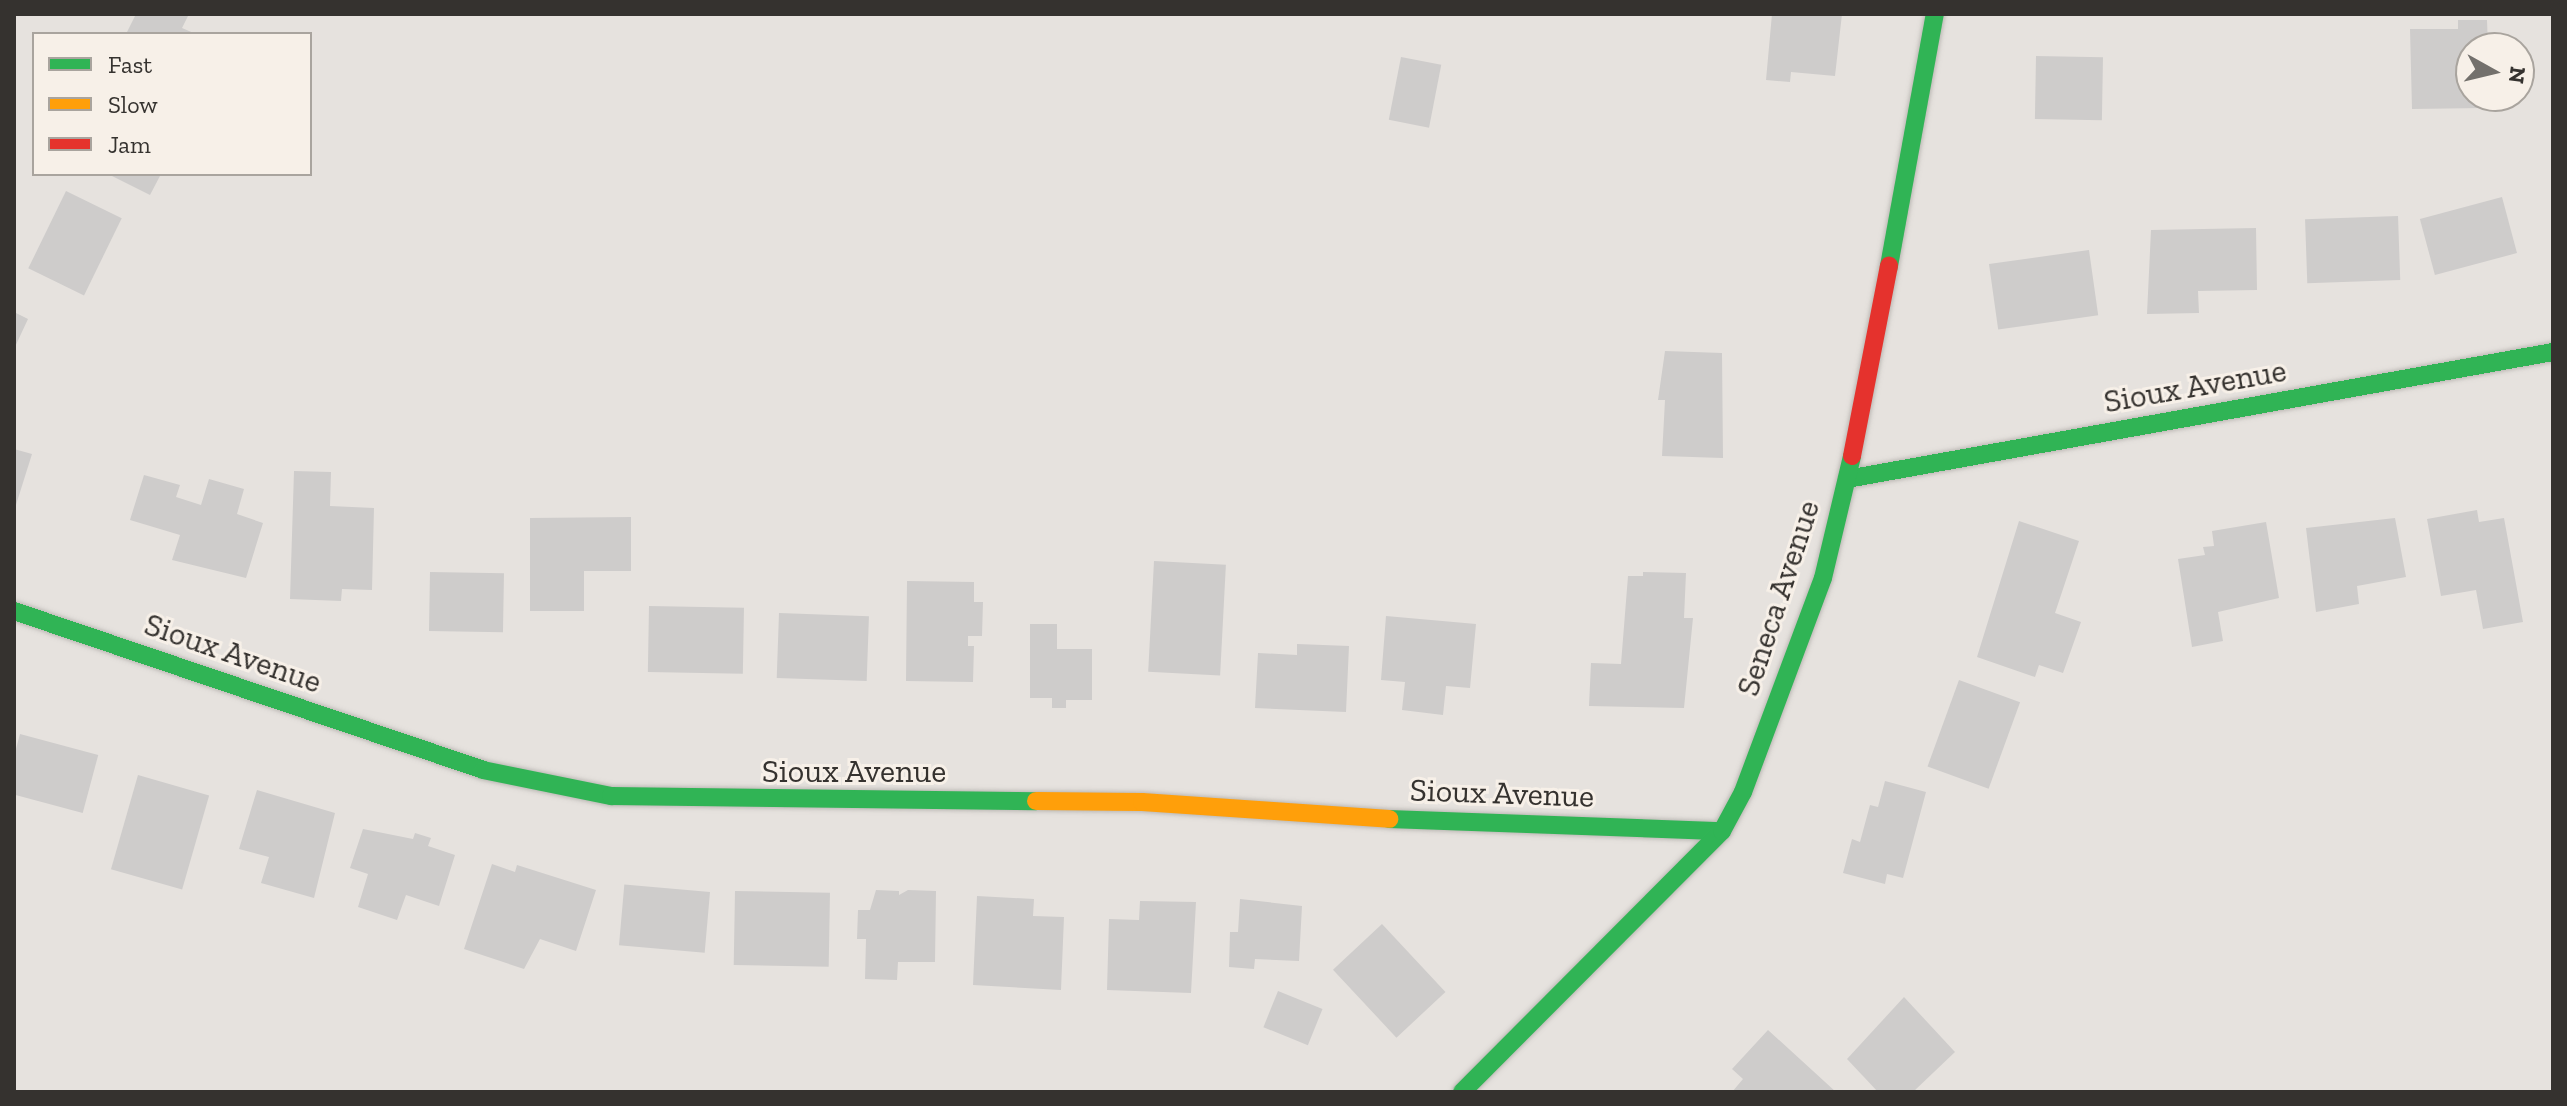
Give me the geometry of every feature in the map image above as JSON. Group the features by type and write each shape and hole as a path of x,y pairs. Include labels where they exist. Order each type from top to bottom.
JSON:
{"street":[{"name":"Seneca Avenue","path":"1462,1092 1722,831 1743,792 1823,578 1847,479 1935,14"},
{"name":"Sioux Avenue","path":"1847,479 2553,352"},
{"name":"Sioux Avenue","path":"14,611 483,770 611,796 1142,802 1496,826 1722,831"}],"building":[{"path":"136,14 189,14 182,28 191,32 127,32"},
{"path":"1772,14 1842,14 1835,76 1791,72 1790,82 1766,80"},
{"path":"2458,20 2487,20 2487,32 2455,32 2455,108 2412,109 2410,29 2458,29"},
{"path":"2036,56 2103,57 2102,120 2035,119"},
{"path":"1401,57 1441,65 1429,128 1389,120"},
{"path":"112,176 160,176 150,195"},
{"path":"66,191 122,218 84,295 28,268"},
{"path":"2502,197 2517,253 2435,275 2420,219"},
{"path":"2398,216 2400,280 2307,283 2305,219"},
{"path":"2256,228 2257,290 2198,291 2199,313 2147,314 2151,230"},
{"path":"2089,250 2098,315 1998,329 1989,264"},
{"path":"14,312 28,319 14,349"},
{"path":"1665,351 1722,353 1723,458 1662,456 1665,400 1658,400"},
{"path":"14,449 32,454 15,508 14,508"},
{"path":"294,471 331,472 330,506 374,508 372,590 342,589 341,601 290,599"},
{"path":"144,475 180,485 176,497 201,505 209,479 244,489 237,514 263,523 246,578 172,560 180,535 130,520"},
{"path":"2477,510 2479,522 2504,518 2523,622 2483,629 2476,590 2441,596 2427,519"},
{"path":"631,517 631,571 584,571 584,611 530,611 530,518"},
{"path":"2395,518 2406,577 2357,586 2359,604 2316,612 2306,528"},
{"path":"2019,521 2079,541 2055,613 2081,622 2063,673 2039,665 2035,677 1977,657"},
{"path":"2266,522 2279,598 2218,612 2223,641 2192,647 2178,559 2205,555 2203,547 2214,546 2212,531"},
{"path":"1154,561 1226,565 1220,676 1148,672"},
{"path":"430,572 504,573 503,632 429,631"},
{"path":"1643,572 1686,573 1684,618 1693,618 1684,708 1589,706 1591,663 1621,664 1628,576 1643,576"},
{"path":"907,581 974,582 974,602 983,602 982,636 968,636 968,646 974,646 973,682 906,681"},
{"path":"649,606 744,608 743,674 648,672"},
{"path":"779,613 869,616 867,681 777,678"},
{"path":"1386,616 1476,624 1470,688 1446,686 1443,715 1402,710 1405,682 1381,680"},
{"path":"1030,624 1057,624 1057,649 1092,649 1092,700 1066,700 1066,708 1052,708 1052,698 1030,698"},
{"path":"1297,644 1349,646 1346,712 1255,708 1258,653 1297,655"},
{"path":"1959,680 2020,702 1989,789 1928,766"},
{"path":"20,734 98,755 83,813 14,795 14,756"},
{"path":"138,775 209,795 182,890 111,869"},
{"path":"1885,781 1926,792 1903,878 1887,874 1885,884 1843,873 1852,839 1860,842 1870,805 1878,807"},
{"path":"257,790 335,813 314,898 261,883 269,857 239,849"},
{"path":"363,829 413,839 415,833 431,838 428,846 455,855 439,906 406,895 397,920 358,907 368,874 350,868"},
{"path":"492,864 515,872 517,865 596,890 576,951 540,939 524,969 464,949"},
{"path":"624,885 710,892 705,953 619,945"},
{"path":"876,890 899,891 899,895 908,890 936,891 935,962 898,962 897,980 865,979 866,939 857,939 858,910 870,910"},
{"path":"735,891 830,893 829,967 734,965"},
{"path":"977,896 1034,899 1033,916 1064,917 1061,990 973,985"},
{"path":"1240,899 1302,906 1299,961 1255,959 1254,969 1229,967 1230,932 1238,932"},
{"path":"1140,901 1196,902 1191,993 1107,990 1109,919 1139,920"},
{"path":"1382,924 1445,992 1396,1038 1333,970"},
{"path":"1278,991 1323,1009 1308,1045 1263,1027"},
{"path":"1904,997 1955,1052 1913,1092 1878,1092 1847,1059"},
{"path":"1768,1030 1836,1092 1732,1092 1743,1079 1732,1069"}],"traffic: fast":[{"path":"1889,266 1935,14"},
{"path":"1847,479 2553,352"},
{"path":"1462,1092 1722,831 1743,792 1823,578 1852,456"},
{"path":"14,611 483,770 611,796 1036,801"},
{"path":"1389,819 1722,831"}],"traffic: slow":[{"path":"1036,801 1142,802 1389,819"}],"traffic: jam":[{"path":"1852,456 1889,266"}]}
